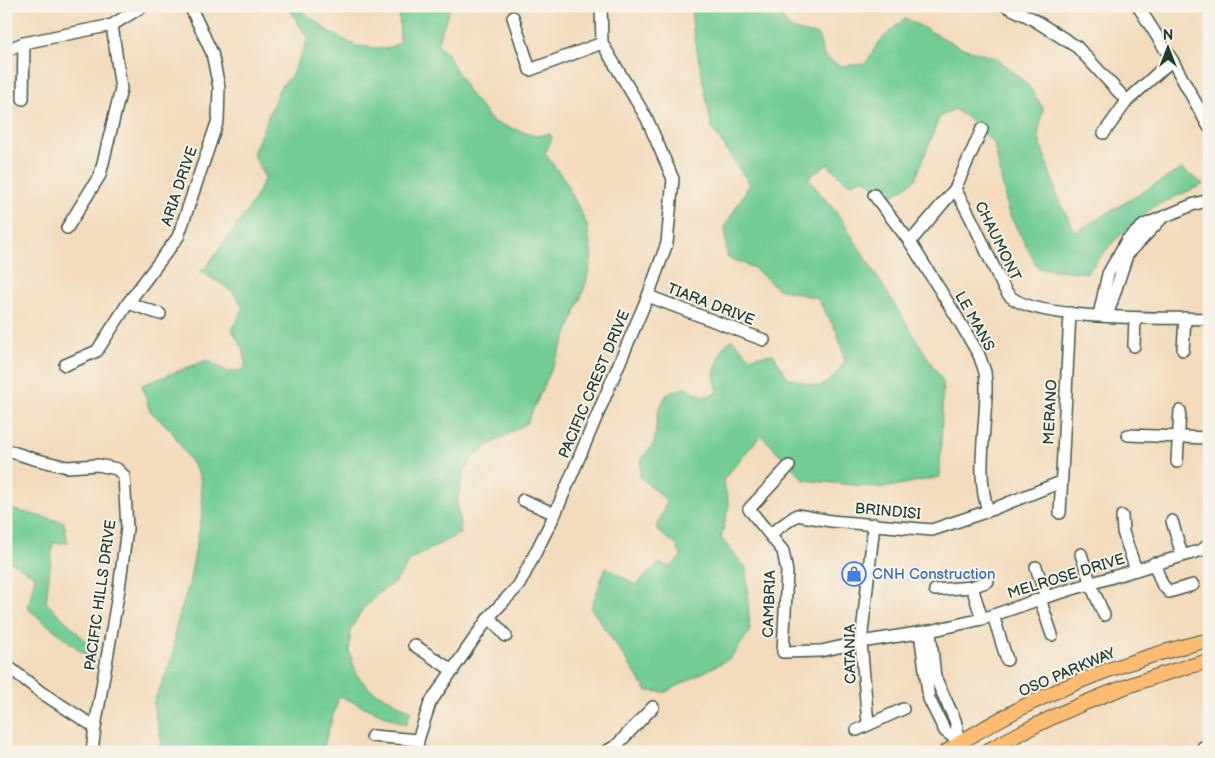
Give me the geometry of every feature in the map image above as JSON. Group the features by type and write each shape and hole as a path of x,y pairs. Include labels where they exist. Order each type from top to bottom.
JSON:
{"main road":[{"name":"OSO PARKWAY","path":"946,752 963,747 994,723 1058,690 1136,660 1170,649 1209,640"},
{"path":"985,752 1026,729 1101,695 1147,678 1209,661"}],"street":[{"path":"6,50 24,42 112,25 143,6"},
{"name":"ARIA DRIVE","path":"65,365 98,351 128,302 178,237 218,120 219,87 212,53 190,6"},
{"path":"512,16 530,70 602,43 602,6"},
{"path":"1006,6 1032,18 1077,48 1127,101"},
{"path":"1138,6 1172,60 1209,127"},
{"path":"67,228 100,175 121,88 112,25"},
{"path":"23,99 24,42"},
{"name":"PACIFIC CREST DRIVE","path":"417,752 418,740 430,703 489,616 519,585 555,514 648,296 667,243 673,179 647,119 602,43"},
{"path":"1104,133 1127,101 1172,60"},
{"path":"910,242 955,189 982,129"},
{"name":"CHAUMONT","path":"955,189 967,209 1003,287 1013,300 1040,309 1103,315"},
{"name":"LE MANS","path":"874,195 910,242 956,314 979,355 985,372 986,394 982,480 983,496 988,511"},
{"path":"1209,200 1162,218 1143,240 1124,253 1103,315 1135,318 1209,319"},
{"name":"TIARA DRIVE","path":"648,296 764,340"},
{"path":"128,302 160,314"},
{"name":"MERANO","path":"1060,513 1070,313"},
{"path":"1134,346 1135,318"},
{"path":"1183,350 1184,318"},
{"path":"1178,462 1180,410"},
{"path":"1128,435 1209,438"},
{"name":"PACIFIC HILLS DRIVE","path":"6,450 67,467 98,465 117,469 124,476 128,528 92,752"},
{"name":"CAMBRIA","path":"782,651 787,572 783,551 749,509 789,466"},
{"name":"BRINDISI","path":"770,534 797,515 831,521 932,530 988,511 1061,482"},
{"path":"523,500 555,514"},
{"path":"1122,516 1122,532 1136,570"},
{"path":"1172,522 1182,555"},
{"name":"CATANIA","path":"868,724 862,642 874,524"},
{"name":"MELROSE DRIVE","path":"782,651 821,651 925,632 982,619 1154,563 1202,550 1209,544"},
{"path":"1081,554 1104,616"},
{"path":"1154,563 1162,584 1169,592 1193,585"},
{"path":"1036,567 1052,635"},
{"path":"935,590 972,587 988,581"},
{"path":"972,587 982,619"},
{"path":"994,615 1007,660"},
{"path":"489,616 506,636"},
{"path":"925,632 934,670 932,686 955,720 963,747"},
{"path":"414,645 453,671"},
{"path":"6,665 42,693 95,727"},
{"path":"605,752 616,746 653,707"},
{"path":"857,730 903,709"},
{"path":"372,736 418,740"}],"green space":[{"path":"288,6 295,6 331,33 357,46 385,49 400,43 399,6 451,6 437,43 445,50 469,93 493,122 535,136 550,134 552,138 545,154 565,180 587,225 592,258 585,286 566,337 527,423 488,446 472,458 463,475 457,501 461,533 411,559 396,581 378,594 362,610 351,629 349,651 357,675 370,689 411,711 406,725 339,696 322,752 155,752 162,742 153,704 173,657 175,630 189,584 203,510 200,476 171,430 150,411 142,385 207,360 228,372 244,370 244,354 232,330 243,309 240,302 226,287 200,272 207,266 249,209 265,178 253,154 280,87 291,76 308,39"},
{"path":"691,6 778,6 784,21 792,28 818,35 824,56 839,66 865,64 879,42 905,18 960,47 998,59 1028,85 1043,108 1038,136 1059,201 1076,232 1181,169 1204,184 1153,207 1115,240 1087,273 1038,268 1008,212 994,143 969,119 954,109 939,118 915,180 890,198 864,178 849,184 827,164 808,178 840,217 943,382 940,477 883,488 804,480 761,435 723,480 729,505 721,538 746,568 750,631 731,658 666,692 647,691 591,608 606,567 636,585 658,564 671,567 681,556 677,546 656,529 667,501 640,477 641,460 654,443 658,412 666,395 686,387 704,397 718,393 714,374 723,347 732,339 750,357 773,354 788,378 820,387 834,377 845,361 837,332 817,298 778,289 754,268 727,257 725,226 750,184 712,128 693,30"},
{"path":"6,508 64,522 68,543 53,543 46,602 87,642 88,657 28,609 35,576 6,559"}],"place":[{"name":"CNH Construction","path":"854,574"}]}
